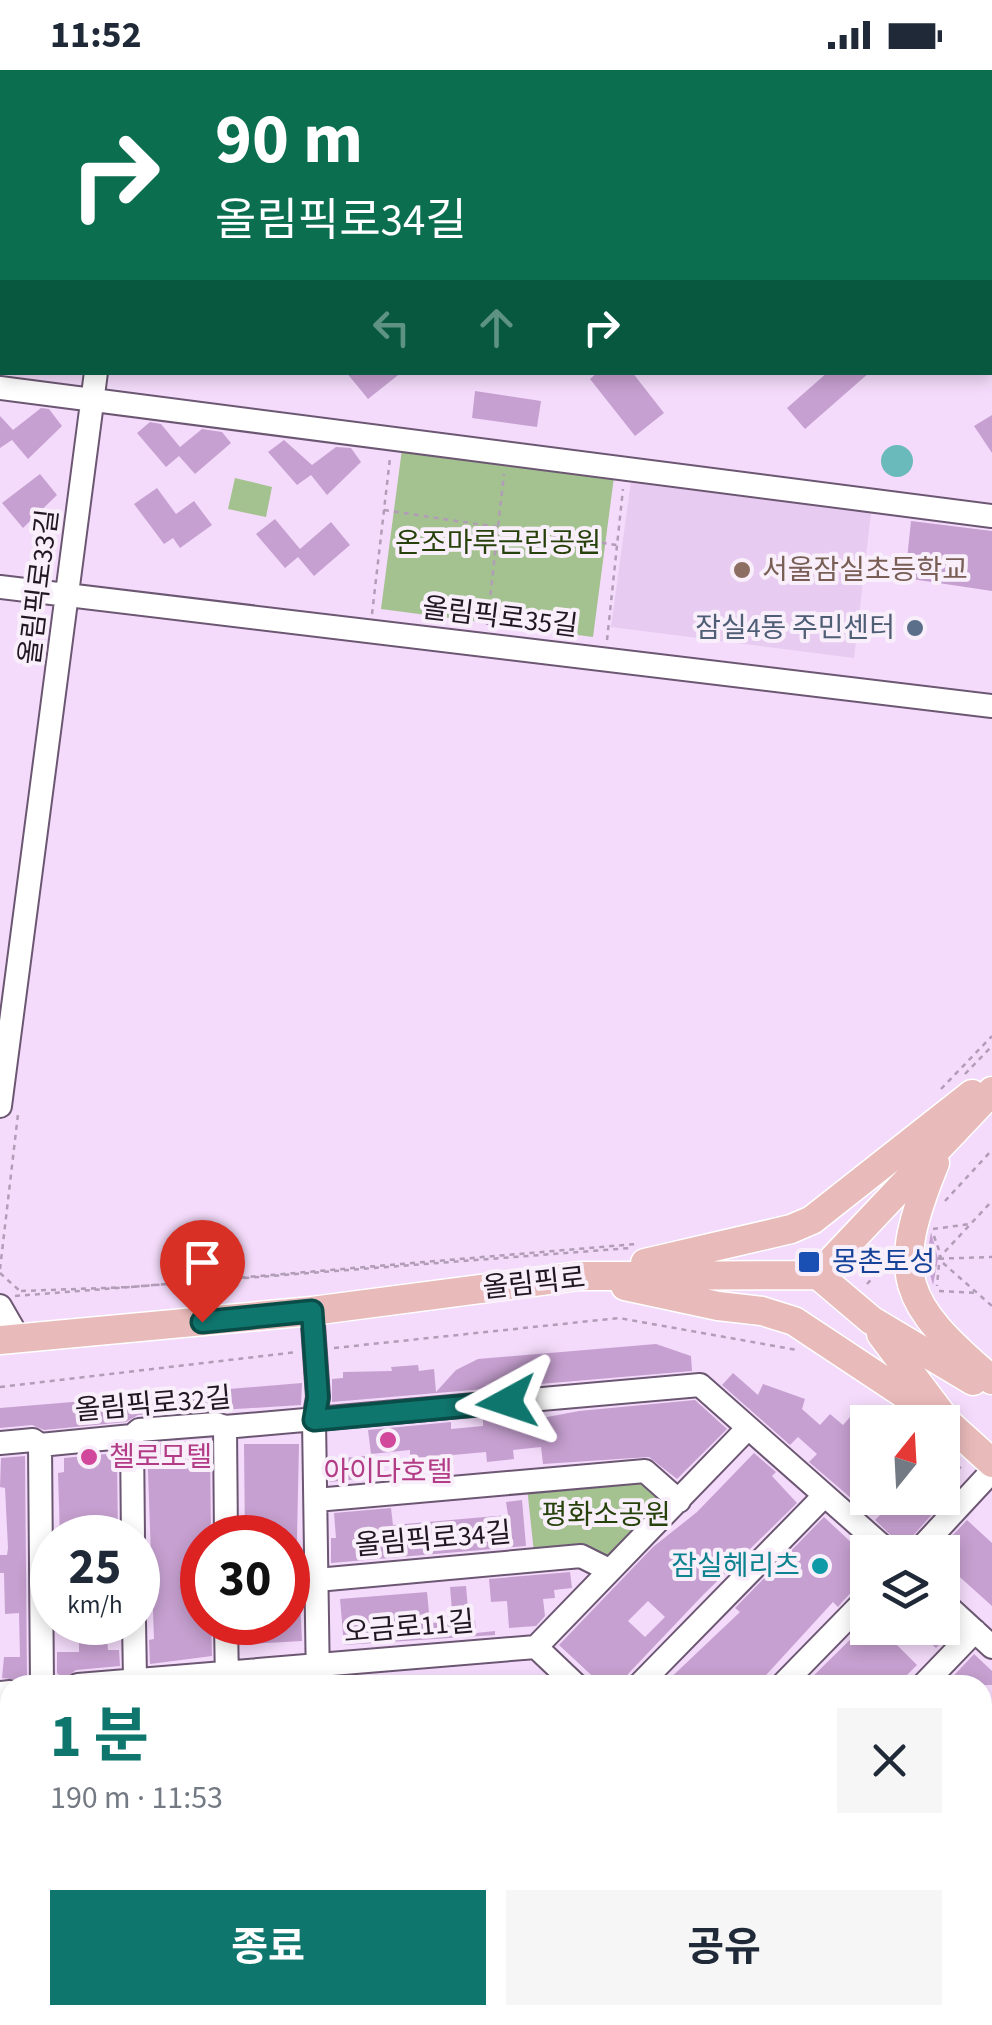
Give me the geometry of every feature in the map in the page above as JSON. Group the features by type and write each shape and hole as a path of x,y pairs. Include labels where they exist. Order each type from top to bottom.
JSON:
{"main road":[{"path":"580,1276 724,1245 812,1220 992,1078"},
{"path":"992,1092 818,1276 871,1320 992,1392"},
{"path":"941,1149 908,1232 907,1260 922,1312 946,1340 992,1380"},
{"path":"580,1276 718,1306 762,1310 794,1321 921,1405"},
{"name":"올림픽로","path":"9,1340 312,1311 580,1276 818,1276"},
{"path":"871,1320 935,1405"},
{"path":"960,1434 992,1463"}],"street":[{"name":"올림픽로33길","path":"0,1106 96,375"},
{"path":"0,388 992,516"},
{"name":"올림픽로35길","path":"0,586 992,706"},
{"path":"7,1301 9,1340"},
{"name":"올림픽로34길","path":"312,1311 316,1350 318,1675"},
{"path":"314,1420 700,1386 869,1535"},
{"name":"올림픽로32길","path":"0,1442 33,1440 40,1445 132,1436 138,1430 314,1420"},
{"path":"225,1427 226,1515"},
{"path":"565,1675 536,1647 748,1428"},
{"path":"132,1436 133,1515"},
{"path":"40,1445 42,1675"},
{"name":"올림픽로34길","path":"316,1500 645,1471 678,1501"},
{"path":"933,1535 992,1471"},
{"path":"648,1675 824,1496"},
{"name":"올림픽로34길","path":"318,1580 581,1556 609,1570"},
{"path":"792,1675 850,1615"},
{"path":"936,1675 984,1639 960,1617"},
{"path":"138,1645 143,1675"},
{"path":"226,1645 227,1675"},
{"name":"오금로11길","path":"318,1675 536,1647"}],"path":[{"path":"372,617 392,436"},
{"path":"486,631 507,452"},
{"path":"606,646 625,467"},
{"path":"384,510 616,545"},
{"path":"941,1099 992,1046"},
{"path":"935,1211 992,1150"},
{"path":"940,1259 992,1201"},
{"path":"937,1301 940,1259 932,1230 970,1224"},
{"path":"7,1301 27,1296 649,1244 130,1287 21,1292"},
{"path":"940,1259 992,1257"},
{"path":"940,1259 992,1306"},
{"path":"868,1284 884,1264"},
{"path":"0,1273 27,1296"},
{"path":"927,1280 937,1290 977,1293"},
{"path":"0,1387 619,1318 796,1350"}],"shaded area":[{"path":"897,445 908,450 913,461 908,472 897,477 886,472 881,461 886,450"},
{"name":"서울잠실초등학교","path":"631,481 871,513 854,658 611,627"}],"green space":[{"name":"온조마루근린공원","path":"402,449 614,477 593,637 381,609"},
{"path":"235,478 272,487 266,517 228,509"},
{"name":"평화소공원","path":"643,1477 663,1496 664,1507 614,1558 602,1558 591,1549 534,1553 527,1487"}],"building":[{"path":"348,375 398,375 368,399"},
{"path":"595,375 634,375 664,413 635,436 590,379"},
{"path":"825,375 867,375 805,429 787,408"},
{"path":"475,391 541,401 537,427 472,418"},
{"path":"41,408 49,409 62,426 28,459 12,440 0,448 0,416 13,430"},
{"path":"992,415 992,453 974,426"},
{"path":"150,422 161,424 180,447 202,429 222,432 231,443 195,474 179,456 166,467 137,433"},
{"path":"284,440 312,465 336,447 351,448 361,462 327,495 311,475 297,485 268,452"},
{"path":"40,474 57,495 23,528 2,503"},
{"path":"157,488 176,514 194,501 212,525 180,548 173,538 164,544 134,504"},
{"path":"275,519 300,549 331,522 350,545 314,576 298,557 285,568 256,534"},
{"path":"911,521 992,531 992,591 905,578"},
{"path":"931,1232 938,1259 933,1285 926,1260"},
{"path":"656,1344 691,1356 692,1371 332,1402 332,1379 343,1378 343,1372 392,1371 391,1367 418,1365 419,1371 434,1369 436,1392 456,1370 478,1359"},
{"path":"733,1373 758,1395 763,1384 805,1399 802,1409 820,1425 830,1414 843,1425 850,1417 850,1497 809,1462 817,1454 798,1437 790,1445 722,1385"},
{"path":"302,1383 301,1405 138,1415 126,1422 44,1430 32,1425 0,1428 0,1408"},
{"path":"695,1400 727,1429 677,1479 649,1457 543,1464 541,1447 513,1450 514,1459 487,1462 486,1452 453,1455 454,1464 427,1467 426,1457 410,1458 410,1450 371,1454 368,1430 451,1422 451,1429 483,1426 483,1419 510,1417 510,1424 579,1411"},
{"path":"210,1440 211,1515 180,1515 180,1645 212,1645 212,1656 150,1664 149,1645 160,1645 160,1515 150,1515 147,1444"},
{"path":"244,1444 299,1444 297,1515 245,1515"},
{"path":"117,1453 118,1515 59,1515 58,1473 64,1472 64,1458"},
{"path":"754,1453 776,1472 772,1476 797,1503 628,1675 591,1675 559,1645 653,1547 697,1512","holes":["648,1601 665,1617 645,1637 628,1621"]},
{"path":"25,1456 27,1675 2,1675 4,1657 20,1657 19,1613 5,1614 4,1573 0,1573 0,1555 7,1555 8,1548 5,1488 0,1487 1,1458"},
{"path":"365,1456 367,1478 330,1482 330,1459"},
{"path":"522,1500 526,1546 331,1563 331,1538 336,1538 334,1513 391,1508 393,1525 508,1515 506,1502"},
{"path":"880,1515 931,1515 914,1535 891,1535 875,1520"},
{"path":"824,1517 850,1541 850,1594 838,1607 833,1602 766,1675 674,1675 740,1612 735,1608"},
{"path":"967,1520 992,1543 992,1606 960,1577 960,1535 953,1535"},
{"path":"570,1572 572,1588 554,1590 555,1598 543,1599 545,1616 536,1626 509,1628 507,1601 491,1602 489,1579"},
{"path":"466,1586 469,1620 475,1620 476,1633 495,1631 495,1635 344,1645 340,1599 427,1592 430,1623 453,1622 450,1587"},
{"path":"850,1640 850,1645 897,1645 917,1665 907,1675 814,1675"},
{"path":"79,1645 108,1645 108,1650 119,1650 120,1666 76,1670 69,1675 57,1673 57,1652 79,1652"},
{"path":"974,1654 992,1671 992,1675 954,1675"}],"place":[{"name":"서울잠실초등학교","path":"742,570"},
{"name":"잠실4동 주민센터","path":"915,628"},
{"name":"몽촌토성","path":"809,1262"},
{"name":"아이다호텔","path":"388,1440"},
{"name":"첼로모텔","path":"89,1457"},
{"name":"잠실헤리츠","path":"820,1566"}],"route":[{"path":"202,1322 312,1311 318,1398 314,1420 507,1402"}]}
